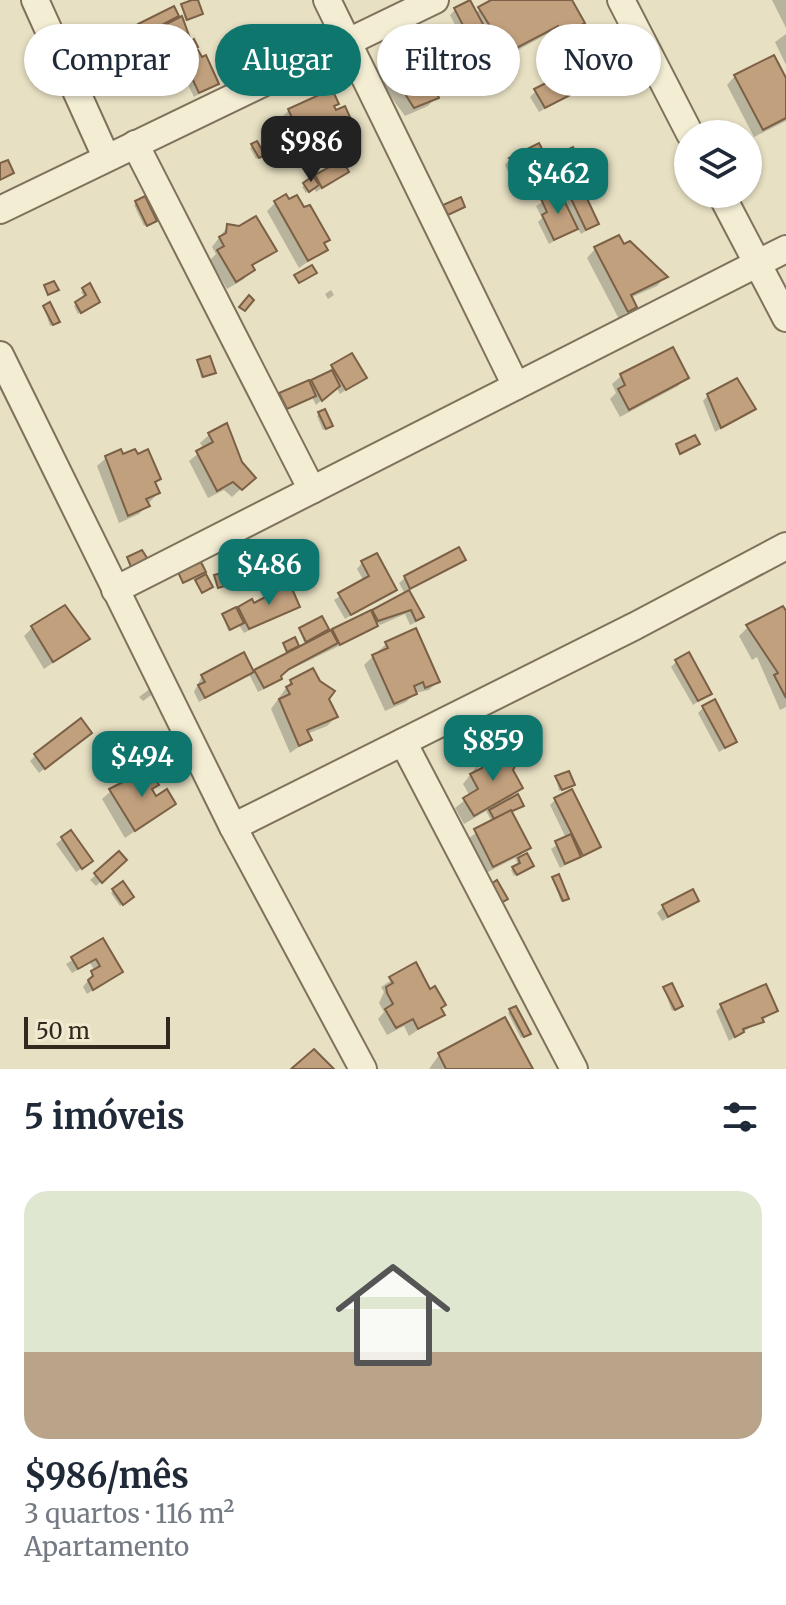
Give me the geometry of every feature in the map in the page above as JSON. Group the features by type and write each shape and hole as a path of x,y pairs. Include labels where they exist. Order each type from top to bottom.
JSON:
{"street":[{"path":"35,0 106,157"},
{"path":"327,0 339,24"},
{"path":"361,34 435,0"},
{"path":"621,0 683,120"},
{"path":"361,70 516,386"},
{"path":"0,210 106,157 242,96"},
{"path":"135,144 312,490"},
{"path":"728,208 786,318"},
{"path":"115,590 786,249"},
{"path":"0,355 233,827 363,1069"},
{"path":"233,827 786,546"},
{"path":"400,743 572,1069"}],"building":[{"path":"198,0 203,14 187,20 181,4"},
{"path":"470,0 483,24 462,24 454,8"},
{"path":"491,0 572,0 585,23 536,24 536,38 520,46 520,24 489,24 478,7"},
{"path":"174,6 179,16 164,24 138,24"},
{"path":"182,16 185,24 166,24"},
{"path":"199,52 202,57 206,55 215,75 215,86 199,93"},
{"path":"774,55 786,78 786,118 763,130 762,120 758,120 734,75"},
{"path":"317,96 335,96 339,104 334,106 336,110 345,106 350,117 344,120 348,130 342,133 347,145 312,161 288,109"},
{"path":"406,96 438,96 439,98 414,108"},
{"path":"538,96 568,96 545,108"},
{"path":"257,141 265,155 259,158 251,144"},
{"path":"539,143 553,170 528,183 509,158"},
{"path":"573,147 590,184 582,188 599,224 586,230 551,157"},
{"path":"8,160 14,173 0,180 0,163"},
{"path":"342,160 349,172 322,188 315,175"},
{"path":"313,176 319,185 309,192 303,183"},
{"path":"559,190 578,229 554,240 542,215 547,212 541,199"},
{"path":"286,194 289,199 297,195 304,207 310,205 330,240 324,243 328,250 308,261 274,201"},
{"path":"145,196 157,221 147,226 135,201"},
{"path":"461,197 465,207 448,215 443,205"},
{"path":"256,216 277,251 252,265 255,270 236,282 217,250 224,246 219,237 226,233 227,224 239,226"},
{"path":"619,235 624,244 630,241 668,277 631,295 637,307 628,312 594,247"},
{"path":"312,265 317,273 299,283 294,275"},
{"path":"54,281 59,290 48,295 44,285"},
{"path":"90,283 100,302 81,313 75,302 86,295 82,288"},
{"path":"249,295 254,300 245,311 239,307"},
{"path":"50,302 60,322 53,325 43,306"},
{"path":"673,347 689,378 629,410 618,389 625,385 620,374"},
{"path":"352,353 367,378 346,390 331,365"},
{"path":"210,356 216,373 203,377 197,360"},
{"path":"332,370 340,386 322,401 311,380"},
{"path":"737,378 756,409 721,428 707,394"},
{"path":"309,380 316,396 287,409 279,393"},
{"path":"325,409 333,426 326,429 318,412"},
{"path":"227,423 242,462 256,478 242,490 233,482 217,491 196,451 213,442 208,433"},
{"path":"695,435 700,444 680,454 676,444"},
{"path":"121,449 123,454 135,449 138,454 148,449 161,479 155,482 160,493 146,499 150,506 128,516 105,456"},
{"path":"459,547 466,560 410,589 404,576"},
{"path":"142,550 147,558 131,567 127,557"},
{"path":"377,553 397,590 351,615 338,593 369,576 361,561"},
{"path":"201,562 206,572 183,583 178,572"},
{"path":"225,572 228,585 218,588 214,575"},
{"path":"206,574 213,587 202,593 195,580"},
{"path":"290,584 300,607 249,629 238,607 252,599 254,603"},
{"path":"409,590 424,617 416,621 411,610 378,621 372,610"},
{"path":"65,605 90,639 53,662 31,626"},
{"path":"783,606 786,611 786,698 774,675 778,673 746,625"},
{"path":"236,607 244,623 230,630 222,614"},
{"path":"371,610 378,626 340,645 332,629"},
{"path":"322,616 329,629 306,642 299,628"},
{"path":"416,628 440,682 425,688 423,682 414,686 417,694 394,704 372,655 388,648 385,642"},
{"path":"331,630 338,643 289,669 281,676 282,679 264,688 254,670"},
{"path":"295,637 299,646 287,652 283,643"},
{"path":"244,652 254,672 205,698 198,685 205,682 201,675"},
{"path":"689,652 712,694 698,701 675,660"},
{"path":"313,668 320,681 335,691 329,699 338,717 307,730 312,740 299,746 279,699 290,694 286,687 292,684 290,680"},
{"path":"715,699 737,742 725,748 702,706"},
{"path":"81,718 92,733 45,769 34,754"},
{"path":"489,748 517,762 513,770 523,788 474,816 463,798 478,789 470,774 482,768"},
{"path":"149,769 159,785 152,789 156,796 167,789 176,804 135,831 109,789"},
{"path":"569,771 575,785 562,790 555,776"},
{"path":"572,789 601,847 583,856 554,798"},
{"path":"518,794 524,806 494,819 489,810"},
{"path":"511,810 531,848 493,867 474,829"},
{"path":"71,830 93,861 82,869 61,837"},
{"path":"571,834 581,857 565,864 555,841"},
{"path":"119,851 127,860 102,883 94,873"},
{"path":"527,853 534,866 517,875 512,867 520,863 518,858"},
{"path":"559,874 569,899 563,901 552,877"},
{"path":"497,880 508,899 499,904 488,886"},
{"path":"123,881 134,897 123,905 112,889"},
{"path":"693,889 699,901 668,917 662,905"},
{"path":"103,938 123,972 93,990 88,980 93,976 91,971 100,966 96,959 78,969 71,957"},
{"path":"416,962 430,989 435,986 446,1005 441,1008 445,1015 418,1029 413,1019 396,1028 385,1009 393,1004 386,987 393,983 389,977"},
{"path":"672,983 683,1006 675,1010 663,987"},
{"path":"766,984 778,1011 762,1018 764,1022 743,1029 744,1032 735,1037 720,1004"},
{"path":"516,1006 531,1034 524,1037 509,1009"},
{"path":"505,1017 533,1069 446,1069 438,1053"},
{"path":"314,1049 334,1069 291,1069"}]}
